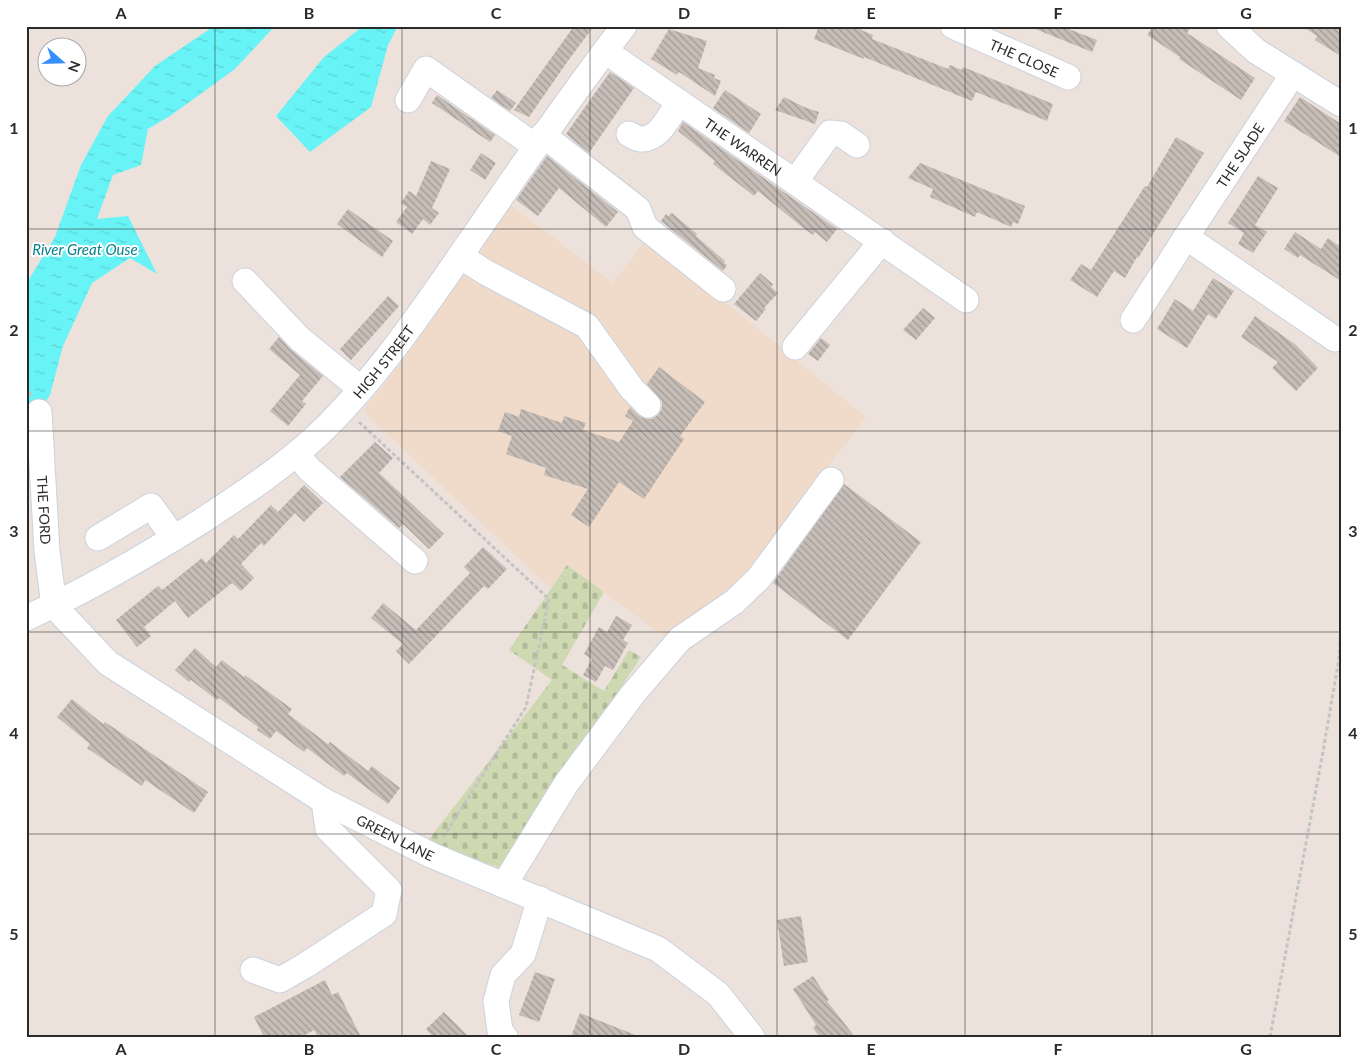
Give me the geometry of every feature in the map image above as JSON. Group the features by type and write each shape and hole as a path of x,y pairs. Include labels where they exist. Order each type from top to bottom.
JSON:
{"street":[{"name":"HIGH STREET","path":"26,618 54,606 115,574 247,491 297,454 344,408 415,320 539,141 624,26"},
{"name":"THE CLOSE","path":"953,26 1068,77"},
{"path":"1229,26 1256,51 1341,104"},
{"name":"THE WARREN","path":"605,51 882,240 966,300"},
{"path":"408,100 426,69 539,141 638,209 645,228 723,289"},
{"name":"THE SLADE","path":"1133,320 1294,74"},
{"path":"629,134 640,139 651,136 663,128 679,102"},
{"path":"795,182 830,134 841,134 857,145"},
{"path":"1186,237 1335,339"},
{"path":"795,346 882,240"},
{"path":"460,256 484,272 587,326 632,389 648,405"},
{"path":"245,281 300,339 361,389"},
{"name":"THE FORD","path":"39,412 47,551 54,606"},
{"path":"297,454 309,469 416,561"},
{"path":"504,885 566,784 633,694 680,638 734,602 759,578 831,480"},
{"path":"98,538 151,506 174,538"},
{"name":"GREEN LANE","path":"54,606 108,664 324,801 431,855 658,949 718,994 752,1037"},
{"path":"253,970 280,980 384,914 390,890 328,829 324,801"},
{"path":"505,1037 500,1031 496,1001 503,975 523,954 540,899"}],"path":[{"path":"344,408 548,599 526,707 431,855"},
{"path":"1270,1037 1339,659 1341,626"}],"shaded area":[{"path":"506,202 613,283 647,238 866,417 743,578 664,636 567,566 550,588 363,411 407,355"}],"green space":[{"path":"567,565 604,592 562,665 604,691 629,650 641,657 501,868 426,843 552,680 509,650"}],"water":[{"name":"River Great Ouse","path":"214,26 275,26 235,69 170,116 148,129 141,165 113,175 97,219 128,216 157,274 130,258 92,283 63,346 50,395 39,412 26,414 26,284 55,237 81,165 108,116 155,66"},
{"path":"363,26 398,26 388,45 371,107 310,152 276,116 324,57"}],"building":[{"path":"574,26 594,26 529,117 514,110"},
{"path":"819,26 863,26 861,30 873,35 872,39 948,69 950,65 962,70 963,67 1053,104 1047,121 976,92 972,101 864,57 864,59 814,39"},
{"path":"1028,26 1061,26 1097,40 1092,52"},
{"path":"1153,26 1192,26 1187,33 1255,78 1241,100 1179,59 1180,57 1147,35"},
{"path":"1302,26 1341,26 1341,56 1315,40 1317,36"},
{"path":"669,29 707,41 698,68 715,75 714,78 721,81 715,96 679,72 677,75 651,59"},
{"path":"610,72 634,88 589,153 566,134"},
{"path":"497,90 516,103 510,111 491,98"},
{"path":"725,90 761,114 749,133 713,108"},
{"path":"437,95 495,135 490,142 432,103"},
{"path":"784,97 819,112 815,124 775,110"},
{"path":"1300,97 1341,124 1341,157 1284,121"},
{"path":"683,122 837,229 827,242 815,232 813,235 802,227 758,191 754,196 713,164 715,161 678,131"},
{"path":"1176,137 1204,153 1125,278 1114,271 1097,297 1070,280 1081,264 1091,270 1145,186 1147,187"},
{"path":"481,153 496,163 485,180 470,170"},
{"path":"547,156 618,212 606,227 559,188 538,216 516,200"},
{"path":"431,161 450,169 432,208 439,213 430,225 423,219 412,234 396,222 407,207 401,203 409,191 416,196"},
{"path":"920,163 1025,206 1018,224 1013,222 1011,227 977,212 975,217 930,197 933,189 908,178"},
{"path":"1258,176 1278,188 1255,225 1267,232 1253,253 1238,244 1244,233 1228,223"},
{"path":"348,209 393,241 382,257 337,224"},
{"path":"672,213 725,261 724,263 727,265 723,271 661,221 666,214 668,216"},
{"path":"1295,232 1321,249 1328,238 1341,247 1341,281 1300,255 1298,258 1284,249"},
{"path":"760,273 773,284 771,287 778,293 764,308 766,309 756,321 734,304"},
{"path":"1213,278 1234,291 1216,319 1208,314 1187,348 1157,329 1175,299 1193,311"},
{"path":"388,296 399,306 351,360 340,349"},
{"path":"923,308 935,318 916,340 903,330"},
{"path":"1255,316 1296,345 1318,368 1296,391 1272,368 1278,362 1241,337"},
{"path":"279,337 291,350 323,376 302,401 306,404 288,426 270,411 300,375 269,349"},
{"path":"821,338 830,345 818,361 808,354"},
{"path":"659,367 705,402 680,436 684,439 644,499 619,482 589,527 571,515 588,489 544,475 546,468 506,454 512,436 498,431 505,412 519,417 521,409 562,423 564,416 586,423 583,430 619,442 633,421 625,416 630,407 645,419 652,419 662,409 662,401 647,384"},
{"path":"375,442 393,458 379,473 444,534 429,549 403,524 399,528 340,477"},
{"path":"844,484 921,542 848,640 773,583"},
{"path":"304,485 323,503 304,522 295,513 264,546 261,543 241,564 254,578 241,591 232,583 188,618 175,601 144,627 151,636 137,647 116,620 158,586 162,590 202,558 206,563 234,535 238,539 271,505 278,512"},
{"path":"483,547 507,569 488,589 484,586 409,664 396,651 403,644 371,618 383,603 416,630 470,573 464,567"},
{"path":"616,616 632,625 623,640 628,643 613,670 605,666 596,682 583,675 592,659 584,654 599,627 607,632"},
{"path":"195,648 216,667 222,660 244,677 245,675 292,709 288,714 328,744 330,742 368,771 372,766 400,788 388,804 347,773 344,776 307,748 304,752 276,731 270,739 257,730 258,727 219,698 217,700 191,680 189,682 175,670"},
{"path":"72,699 103,724 105,722 208,792 194,813 145,780 142,786 87,748 90,744 57,717"},
{"path":"801,916 808,962 784,966 777,920"},
{"path":"535,972 555,979 539,1022 519,1015"},
{"path":"813,976 829,1000 827,1001 855,1037 820,1037 813,1028 816,1025 793,989"},
{"path":"325,980 332,995 338,992 361,1037 318,1037 314,1030 301,1037 264,1037 254,1017"},
{"path":"444,1012 469,1037 433,1037 426,1029"},
{"path":"580,1013 638,1036 638,1037 571,1037"}]}
